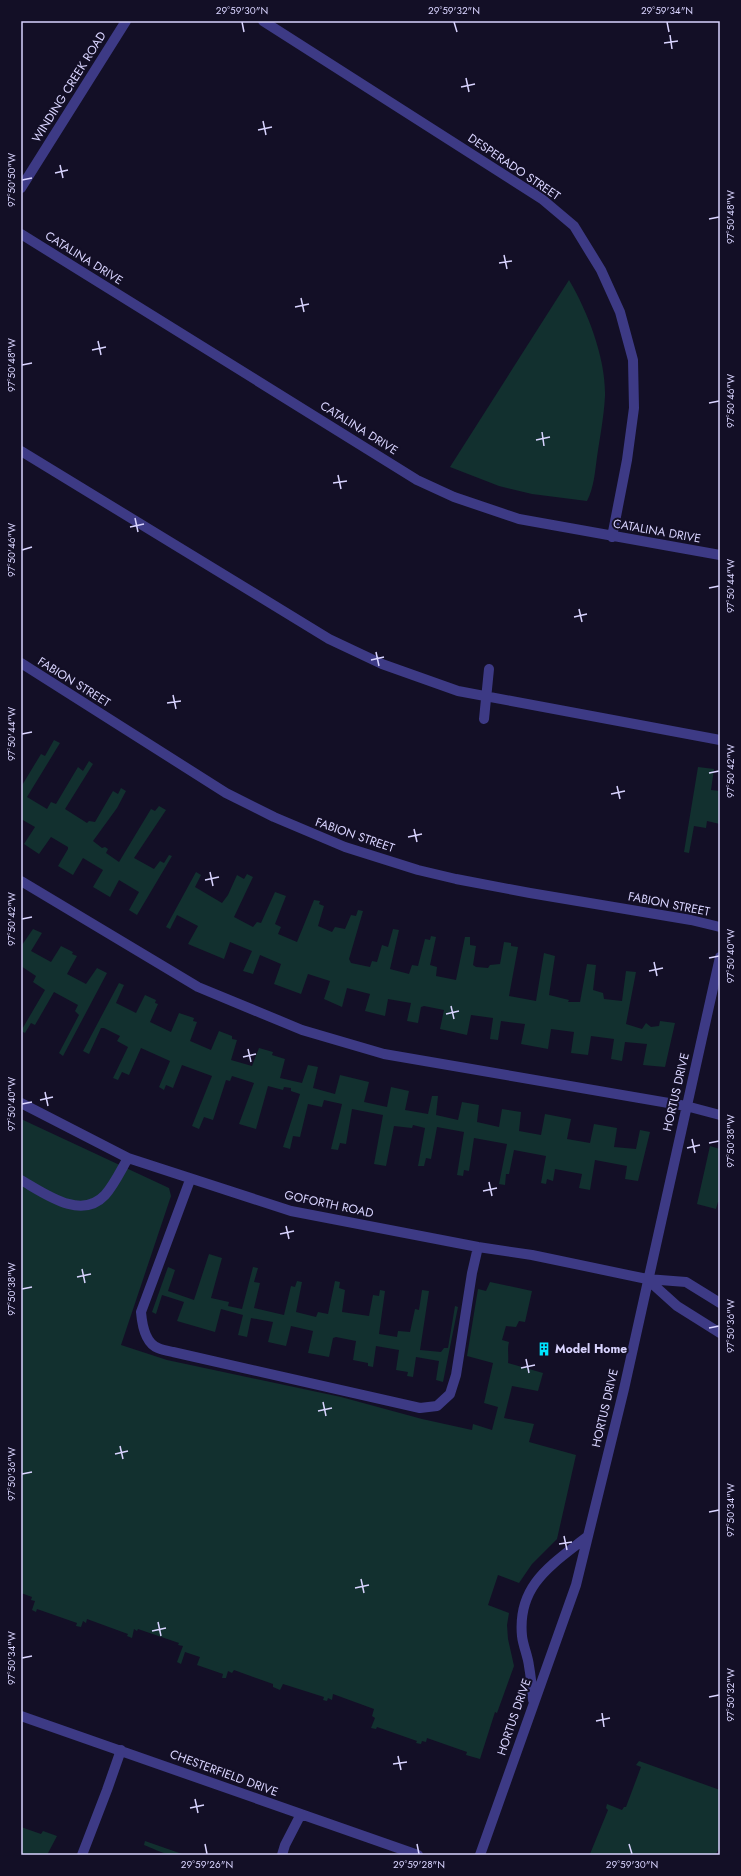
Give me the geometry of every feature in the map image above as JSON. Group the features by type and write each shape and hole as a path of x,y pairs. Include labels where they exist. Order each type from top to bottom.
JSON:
{"street":[{"name":"WINDING CREEK ROAD","path":"21,188 126,21"},
{"name":"DESPERADO STREET","path":"263,21 542,199 574,226 601,270 620,312 633,360 634,408 627,460 612,537"},
{"name":"CATALINA DRIVE","path":"21,234 418,480 454,497 519,519 612,537 720,555"},
{"path":"21,451 329,639 362,656 458,692 488,696 543,708 720,740"},
{"name":"FABION STREET","path":"21,663 226,793 274,817 346,847 418,870 530,893 691,920 720,927"},
{"path":"484,720 490,669"},
{"path":"21,881 198,987 302,1030 384,1054 686,1106 720,1115"},
{"name":"HORTUS DRIVE","path":"480,1855 576,1585 624,1389 647,1279 720,957"},
{"name":"GOFORTH ROAD","path":"21,1103 128,1158 190,1180 291,1211 478,1247 532,1255 647,1279 686,1282 720,1303"},
{"path":"21,1180 63,1203 85,1206 96,1203 105,1195 128,1158"},
{"path":"190,1180 141,1312 142,1325 147,1337 156,1348 168,1351 420,1408 437,1406 450,1394 456,1375 472,1273 478,1247"},
{"path":"647,1279 677,1306 720,1333"},
{"path":"533,1703 529,1665 522,1637 522,1616 528,1594 544,1570 588,1536"},
{"name":"CHESTERFIELD DRIVE","path":"21,1716 418,1855"},
{"path":"82,1855 121,1750"},
{"path":"282,1855 285,1845 301,1814"}],"green space":[{"path":"569,280 589,321 599,351 605,382 604,411 594,479 587,501 532,494 499,486 450,467"},
{"path":"54,740 60,743 27,797 47,809 51,802 56,804 78,767 83,771 89,761 93,764 65,809 87,823 89,821 95,822 113,791 118,794 121,788 126,791 117,808 93,841 102,848 105,847 108,849 106,853 119,862 151,809 155,811 159,806 166,810 134,858 154,869 160,861 164,863 169,855 172,856 137,915 129,910 139,892 119,880 110,897 93,887 103,870 83,858 73,875 58,866 68,847 51,837 39,854 24,844 35,827 21,819 21,787 41,754 45,756"},
{"path":"698,767 714,769 711,790 720,791 720,824 707,821 706,828 694,826 689,853 684,852"},
{"path":"196,872 201,875 195,887 222,903 228,895 237,875 244,879 247,874 253,877 234,917 253,927 257,922 261,923 275,892 286,896 275,924 281,927 278,934 297,942 314,900 320,901 319,904 324,906 318,926 332,932 335,927 345,929 351,915 356,916 358,910 363,911 349,959 351,963 370,967 372,961 377,962 382,945 388,947 393,929 399,930 390,969 409,974 412,965 418,966 425,939 430,940 431,936 436,937 430,965 437,967 436,976 456,980 465,937 470,937 470,945 476,946 473,965 476,967 488,968 490,965 500,964 504,942 511,943 511,946 518,947 509,996 536,1001 544,953 555,956 549,995 569,1000 568,1002 580,1002 587,964 596,965 593,990 603,993 604,999 622,1001 626,971 636,972 626,1024 642,1029 646,1023 651,1027 659,1026 660,1021 675,1023 665,1067 643,1065 647,1044 625,1042 622,1061 611,1059 614,1039 591,1036 588,1055 571,1053 574,1032 551,1029 548,1049 521,1044 525,1024 501,1021 498,1040 490,1039 493,1018 471,1015 467,1035 440,1029 444,1010 424,1006 421,1007 418,1023 407,1021 411,1003 388,999 385,1016 365,1011 370,994 347,988 342,1007 324,999 330,981 308,974 301,994 274,984 281,964 260,955 253,974 243,971 252,951 230,942 224,959 188,944 198,926 177,915 170,929 166,927"},
{"path":"33,929 42,933 31,951 51,962 61,946 73,952 72,954 77,956 67,974 86,984 97,968 107,973 63,1056 59,1053 79,1015 75,1011 78,1005 54,992 35,1025 31,1023 25,1033 21,1031 45,990 33,982 36,976 21,966 21,944 22,945"},
{"path":"119,983 124,985 116,1003 136,1013 145,995 156,1000 155,1003 158,1004 150,1022 171,1032 179,1013 194,1018 193,1021 197,1022 190,1041 211,1050 219,1031 232,1036 232,1039 237,1040 231,1060 252,1066 259,1048 273,1052 272,1055 285,1059 280,1078 302,1083 308,1065 318,1067 313,1088 335,1094 340,1075 369,1082 364,1102 387,1107 391,1087 409,1091 405,1110 428,1114 432,1096 438,1096 436,1115 458,1120 462,1102 479,1105 477,1122 499,1127 502,1109 521,1112 519,1131 541,1135 545,1114 571,1119 567,1139 590,1143 594,1124 617,1128 614,1147 636,1149 640,1130 650,1132 638,1181 625,1179 627,1166 595,1160 590,1190 579,1188 582,1174 555,1169 553,1181 547,1179 546,1184 541,1183 546,1156 514,1150 509,1174 506,1174 505,1185 499,1184 507,1144 474,1138 469,1171 464,1170 463,1176 457,1175 464,1132 437,1127 431,1159 426,1158 424,1166 418,1166 425,1128 413,1125 412,1128 394,1126 386,1166 374,1164 383,1115 352,1109 346,1144 340,1143 338,1150 331,1149 342,1104 324,1100 322,1107 308,1104 300,1137 293,1136 290,1149 283,1147 300,1094 291,1091 291,1088 284,1087 283,1090 268,1086 256,1129 239,1124 254,1083 232,1076 230,1081 226,1080 213,1120 204,1117 199,1129 192,1126 212,1076 182,1065 173,1088 166,1085 164,1090 159,1087 170,1061 141,1048 129,1075 122,1072 118,1080 113,1078 128,1047 117,1041 120,1036 104,1028 101,1028 89,1054 83,1051"},
{"path":"21,1119 169,1188 171,1196 121,1345 167,1360 341,1397 422,1419 472,1430 473,1424 492,1430 498,1407 484,1403 493,1363 467,1356 478,1289 486,1291 490,1282 532,1291 525,1322 519,1321 516,1327 506,1326 502,1340 509,1342 508,1363 543,1373 538,1391 512,1386 504,1418 534,1424 529,1442 576,1455 557,1539 532,1564 519,1583 498,1575 488,1605 509,1613 507,1625 508,1639 514,1666 497,1713 495,1712 480,1759 466,1755 467,1752 427,1738 426,1742 422,1741 421,1744 416,1743 417,1741 377,1727 376,1729 371,1728 375,1718 372,1716 374,1709 333,1694 332,1700 328,1698 327,1701 323,1700 324,1697 283,1684 280,1690 273,1687 273,1684 234,1670 232,1673 228,1671 226,1678 222,1678 223,1674 197,1665 200,1657 185,1652 181,1664 177,1662 183,1646 178,1645 179,1643 138,1629 137,1631 134,1629 132,1638 127,1636 128,1634 87,1619 86,1623 83,1621 81,1627 76,1626 77,1623 37,1609 36,1612 32,1610 35,1601 31,1600 32,1597 21,1593"},
{"path":"710,1146 720,1149 720,1202 718,1202 716,1209 697,1204"},
{"path":"209,1254 222,1258 211,1298 229,1302 228,1306 242,1309 253,1267 258,1268 254,1282 260,1283 254,1308 284,1315 291,1286 295,1287 297,1281 302,1282 296,1312 316,1317 318,1312 328,1314 335,1281 340,1282 339,1288 345,1290 342,1312 369,1316 373,1295 379,1296 380,1290 385,1291 379,1334 397,1337 398,1331 410,1332 415,1309 419,1310 422,1290 429,1291 420,1350 441,1352 444,1348 448,1348 455,1306 458,1307 443,1382 436,1380 439,1361 416,1357 413,1377 407,1376 408,1372 396,1370 399,1350 376,1346 373,1367 368,1366 368,1363 353,1360 356,1341 336,1337 333,1338 329,1357 308,1353 313,1331 291,1326 286,1346 268,1342 273,1322 251,1318 247,1337 238,1335 243,1315 221,1309 215,1332 177,1321 184,1302 162,1295 156,1314 152,1312 168,1267 175,1270 168,1291 194,1300"},
{"path":"639,1761 720,1790 720,1847 715,1855 590,1854 608,1810 606,1808 607,1804 622,1810 626,1807 641,1767 636,1765"},
{"path":"21,1827 41,1834 43,1831 57,1836 47,1855 21,1855"},
{"path":"145,1841 185,1855 163,1853 144,1845"}],"place":[{"name":"Model Home","path":"544,1349"}]}
